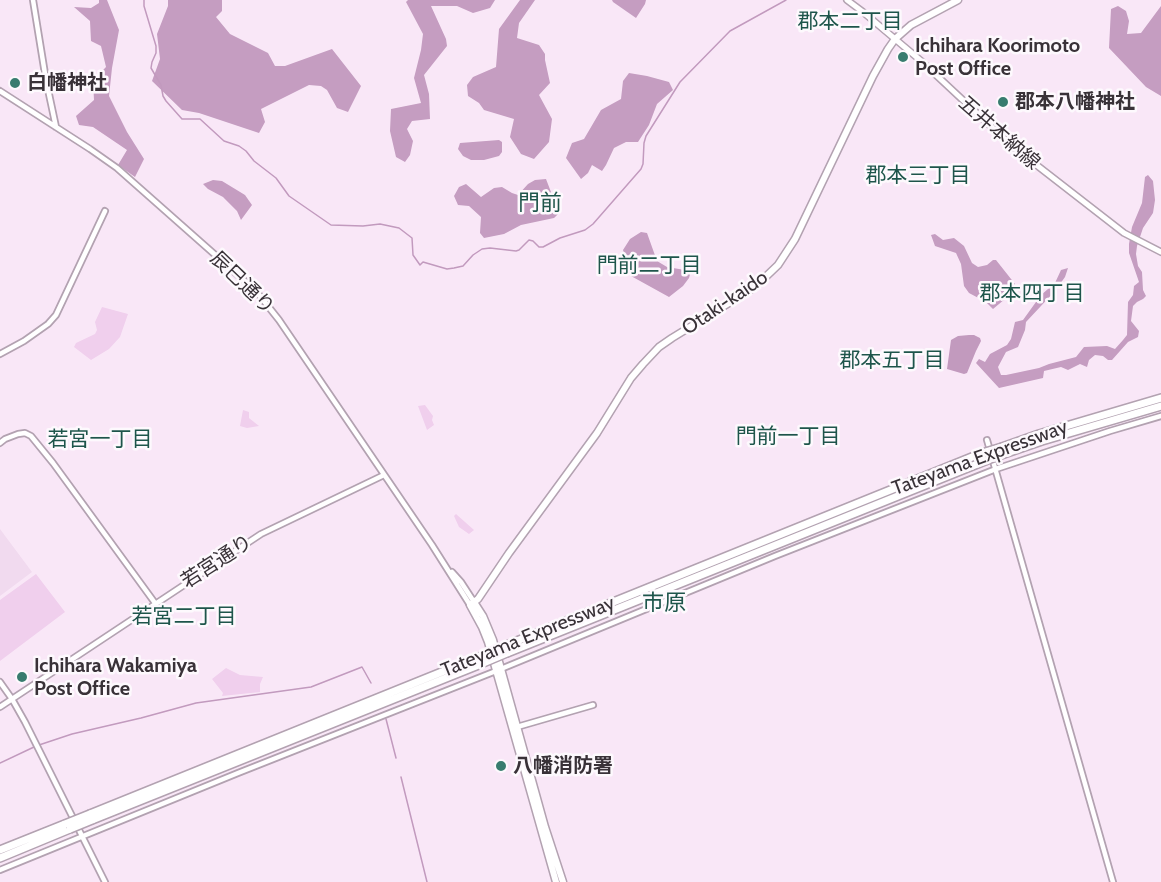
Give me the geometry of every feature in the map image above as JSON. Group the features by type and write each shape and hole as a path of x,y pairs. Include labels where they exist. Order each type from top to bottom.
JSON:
{"highway":[{"name":"Otaki-kaido","path":"472,603 597,433 631,378 643,364 659,347 754,287 782,259 795,239 883,57 895,39 917,21 958,0"},
{"name":"Tateyama Expressway","path":"563,626 986,461 1003,450 1039,434 1161,398"},
{"name":"Tateyama Expressway","path":"0,850 91,817 545,634 982,453 1003,450 1161,406"},
{"path":"472,603 489,631 556,882"},
{"path":"499,670 563,882"},
{"name":"Tateyama Expressway","path":"0,858 67,826"}],"main road":[{"name":"五井本納線","path":"847,0 895,39 1012,146 1124,233 1161,252"}],"street":[{"path":"33,0 56,127"},
{"name":"辰巳通り","path":"0,91 90,148 117,168 256,291 279,320 444,563 461,582 472,603"},
{"path":"0,354 24,341 48,324 56,315 105,211"},
{"path":"0,870 499,670 775,556 996,469 1110,430 1161,416"},
{"path":"0,443 18,434 25,433 31,436 155,603"},
{"path":"987,440 1113,882"},
{"name":"若宮通り","path":"0,707 261,534 384,475"},
{"path":"0,682 12,699 105,882"},
{"path":"517,727 593,705"}],"shaded area":[{"path":"99,0 107,0 119,30 109,96 144,159 135,177 118,165 127,150 93,127 79,125 76,116 94,100 93,80 106,67 101,46 91,41 90,21 74,7 91,8 99,3"},
{"path":"168,0 222,0 222,11 216,17 230,34 268,53 275,66 285,66 332,49 361,86 348,112 337,108 327,90 321,86 309,85 261,109 265,122 259,133 199,113 182,110 152,81 160,59 157,34 168,6"},
{"path":"408,0 495,0 490,8 473,13 457,6 431,6 447,46 424,75 429,94 430,119 412,121 407,129 413,141 410,155 405,162 396,157 390,131 391,109 421,103 414,78 423,34 406,2"},
{"path":"520,0 535,0 519,23 517,38 539,45 545,54 550,83 539,95 552,119 549,142 534,159 521,154 510,137 514,119 484,110 479,103 468,96 467,85 473,77 496,67 499,29"},
{"path":"612,0 646,0 636,18"},
{"path":"1118,6 1126,11 1129,21 1127,34 1141,33 1161,6 1161,96 1146,87 1109,48 1111,9"},
{"path":"629,73 669,82 673,90 657,104 649,125 638,142 626,142 614,148 602,171 592,165 581,179 566,158 572,143 584,139 601,110 621,99 623,81"},
{"path":"499,140 502,142 502,152 499,156 484,160 471,160 463,156 458,149 460,143"},
{"path":"1148,175 1153,181 1155,200 1153,213 1143,228 1136,254 1146,296 1133,306 1131,321 1139,331 1138,337 1128,342 1112,360 1095,355 1089,360 1087,367 1080,364 1068,370 1061,367 1044,371 1043,378 999,388 976,363 979,359 985,362 990,354 1007,345 1011,339 1015,322 1023,320 1041,295 1055,283 1061,270 1068,268 1065,277 1055,291 1026,322 1018,347 1006,352 998,367 1001,375 1039,368 1076,357 1084,347 1107,346 1115,349 1127,335 1128,302 1133,295 1134,286 1139,282 1129,253 1129,244 1132,227 1142,203 1145,177"},
{"path":"546,179 559,213 554,218 521,225 504,234 484,238 480,233 481,217 469,206 458,205 454,196 459,187 466,184 481,197 494,188 502,187 518,195 535,180"},
{"path":"213,180 222,181 245,195 252,205 241,220 237,211 223,197 203,184"},
{"path":"641,232 647,233 657,261 667,267 691,271 683,286 669,297 631,276 623,250 630,239"},
{"path":"935,234 943,240 954,238 964,246 972,263 978,267 996,260 1015,284 1010,291 1011,294 993,309 986,302 969,293 964,286 961,264 956,253 935,246 931,235"},
{"path":"102,307 128,314 120,337 109,349 91,360 74,347 76,343 95,334 97,330 95,322"},
{"path":"974,335 981,341 967,373 947,369 951,340 958,336"},
{"path":"425,405 433,416 434,425 427,430 418,406"},
{"path":"243,410 249,412 249,418 259,426 247,428 240,426"},
{"path":"456,514 474,530 469,534 459,527 454,516"},
{"path":"0,529 32,572 0,596"},
{"path":"36,574 65,612 0,661 0,600"},
{"path":"226,668 240,675 263,677 260,692 222,696 223,693 212,679"}],"waterway":[{"path":"144,0 156,46 151,68 161,85 166,101 182,119 200,119 224,141 239,146 276,178 289,196 331,225 380,224 399,228 412,238 413,255 420,265 423,262 447,269 463,266 482,249 516,251 529,240 543,247 560,238 585,230 593,224 641,169 646,136 680,82 730,31 786,0"},
{"path":"39,745 72,734 196,703 311,687 362,667 371,683"},
{"path":"386,719 396,758"},
{"path":"0,763 34,747"},
{"path":"401,777 427,882"}],"place":[{"name":"Ichihara Koorimoto Post Office","path":"903,57"},
{"name":"白幡神社","path":"15,83"},
{"name":"郡本八幡神社","path":"1003,102"},
{"name":"Ichihara Wakamiya Post Office","path":"22,677"},
{"name":"八幡消防署","path":"501,766"}],"district":[{"name":"郡本二丁目","path":"850,22"},
{"name":"郡本三丁目","path":"918,176"},
{"name":"門前","path":"540,204"},
{"name":"門前二丁目","path":"649,266"},
{"name":"郡本四丁目","path":"1032,294"},
{"name":"郡本五丁目","path":"892,361"},
{"name":"門前一丁目","path":"788,437"},
{"name":"若宮一丁目","path":"100,440"},
{"name":"市原","path":"664,604"},
{"name":"若宮二丁目","path":"184,617"}]}
